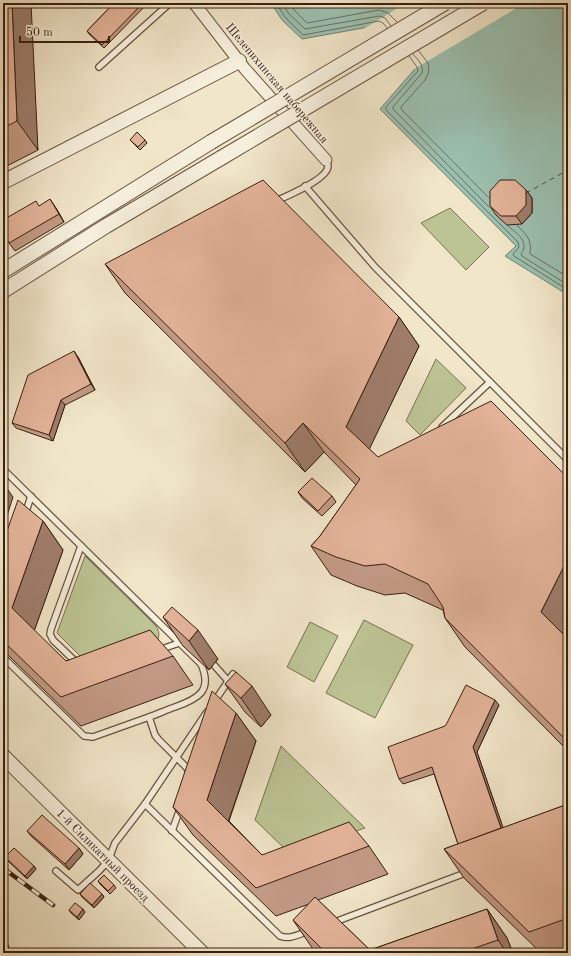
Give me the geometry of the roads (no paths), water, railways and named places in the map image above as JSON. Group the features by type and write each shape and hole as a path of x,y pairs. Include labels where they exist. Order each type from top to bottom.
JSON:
{"street":[{"name":"Шелепихинская набережная","path":"194,3 245,69 326,160"},
{"path":"3,271 211,142 445,3"},
{"path":"3,291 106,226 483,3"},
{"path":"3,182 239,61"},
{"name":"1-й Силикатный проезд","path":"3,756 202,953"}],"lane":[{"path":"99,67 170,3"},
{"path":"274,202 323,176 328,166 326,160"},
{"path":"305,186 375,267 568,460"},
{"path":"439,430 490,382"},
{"path":"465,406 468,412"},
{"path":"3,469 201,664 206,680 202,692 190,702 93,738 84,736 3,656"},
{"path":"23,520 31,496"},
{"path":"81,546 50,634 53,640 82,668"},
{"path":"152,653 179,643"},
{"path":"214,665 232,686"},
{"path":"56,871 78,890 99,871 108,860 115,843 145,804 233,674"},
{"path":"149,717 155,735 187,768 190,781"},
{"path":"172,831 182,802"},
{"path":"145,804 280,936 287,938 292,937 314,929"},
{"path":"329,924 472,870"}],"water":[{"path":"271,3 568,3 568,295 505,256 516,246 380,109 414,70 380,25 302,39 282,20"}],"railway":[{"path":"3,868 53,905"}]}
